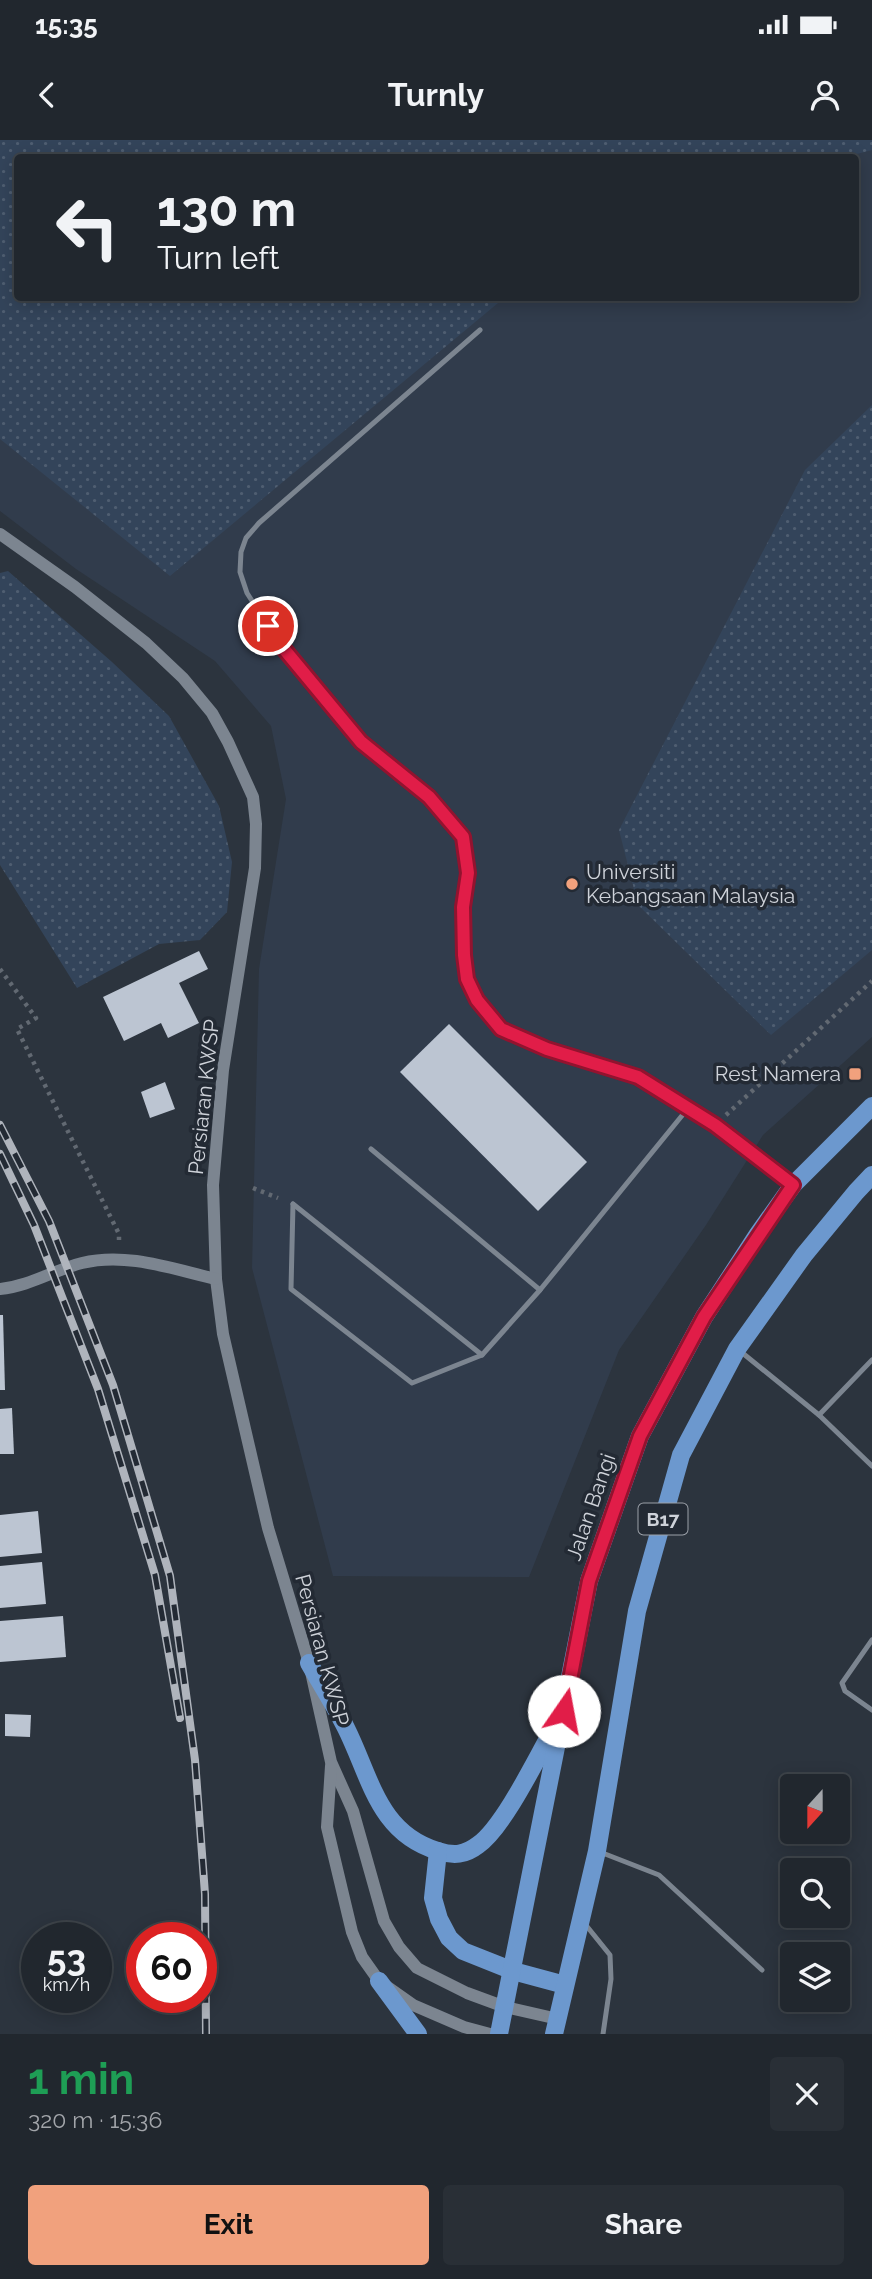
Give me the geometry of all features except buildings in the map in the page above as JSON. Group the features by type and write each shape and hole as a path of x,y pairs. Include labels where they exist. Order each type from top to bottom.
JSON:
{"main road":[{"name":"Jalan Bangi","path":"499,2034 589,1581 640,1436 704,1317 793,1185 872,1106"},
{"name":"B17","path":"556,2027 597,1851 637,1611 681,1455 737,1349 804,1255 872,1175"},
{"path":"309,1663 346,1729 389,1820 415,1842 438,1851 460,1855 479,1845 501,1820 564,1711"},
{"path":"438,1851 433,1898 439,1919 449,1938 463,1951 513,1971 565,1985"},
{"path":"379,1981 418,2034"}],"street":[{"name":"Persiaran KWSP","path":"0,534 126,627 183,678 212,713 253,797 256,824 255,868 223,1070 214,1185 216,1279 223,1334 268,1528 309,1663 331,1762 353,1811 384,1921 399,1947 417,1968 467,1993 556,2027"},
{"path":"0,1289 15,1288 81,1263 117,1259 134,1260 216,1279"},
{"name":"Persiaran KWSP","path":"331,1762 327,1827 352,1932 362,1957 379,1981 413,2006 464,2027 490,2034"}],"lane":[{"path":"480,330 259,523 246,538 241,552 240,572 247,593 279,643 361,742 429,797 463,837 468,873 463,907 467,979 477,1000 501,1029 547,1049 638,1077 715,1125 793,1185"},
{"path":"293,1204 290,1289 412,1383 482,1355 540,1290 689,1107"},
{"path":"371,1149 540,1290"},
{"path":"293,1204 482,1355"},
{"path":"737,1349 819,1415 872,1466"},
{"path":"819,1415 872,1360"},
{"path":"872,1640 842,1683 845,1691 872,1710"},
{"path":"597,1851 659,1875 762,1970"},
{"path":"580,1917 610,1955 611,1979 603,2034"}],"path":[{"path":"0,969 36,1018 17,1029 119,1234 117,1259"},
{"path":"715,1125 872,981"},
{"path":"253,1188 293,1204"}],"shaded area":[{"name":"Universiti Kebangsaan Malaysia","path":"0,140 872,140 872,1037 763,1135 706,1225 619,1350 529,1577 333,1576 252,1268 259,969 286,799 271,726 215,661 76,569 0,511"},
{"path":"0,140 872,140 872,150 857,154 14,154 14,301 500,301 170,576 0,439"},
{"path":"872,405 872,950 771,1035 638,905 619,830 805,470"},
{"path":"8,571 169,716 219,806 232,862 227,912 200,940 159,944 77,988 0,865 0,573"}],"railway":[{"path":"0,1125 49,1221 113,1385 170,1576 195,1760 205,1894 206,2034"},
{"path":"0,1154 34,1225 98,1389 155,1575 180,1718"}],"place":[{"name":"Universiti Kebangsaan Malaysia","path":"572,884"},
{"name":"Rest Namera","path":"855,1074"}],"route":[{"path":"268,626 361,742 429,797 463,837 468,873 463,907 467,979 477,1000 501,1029 547,1049 638,1077 715,1125 793,1185 704,1317 640,1436 589,1581 564,1711"}]}
